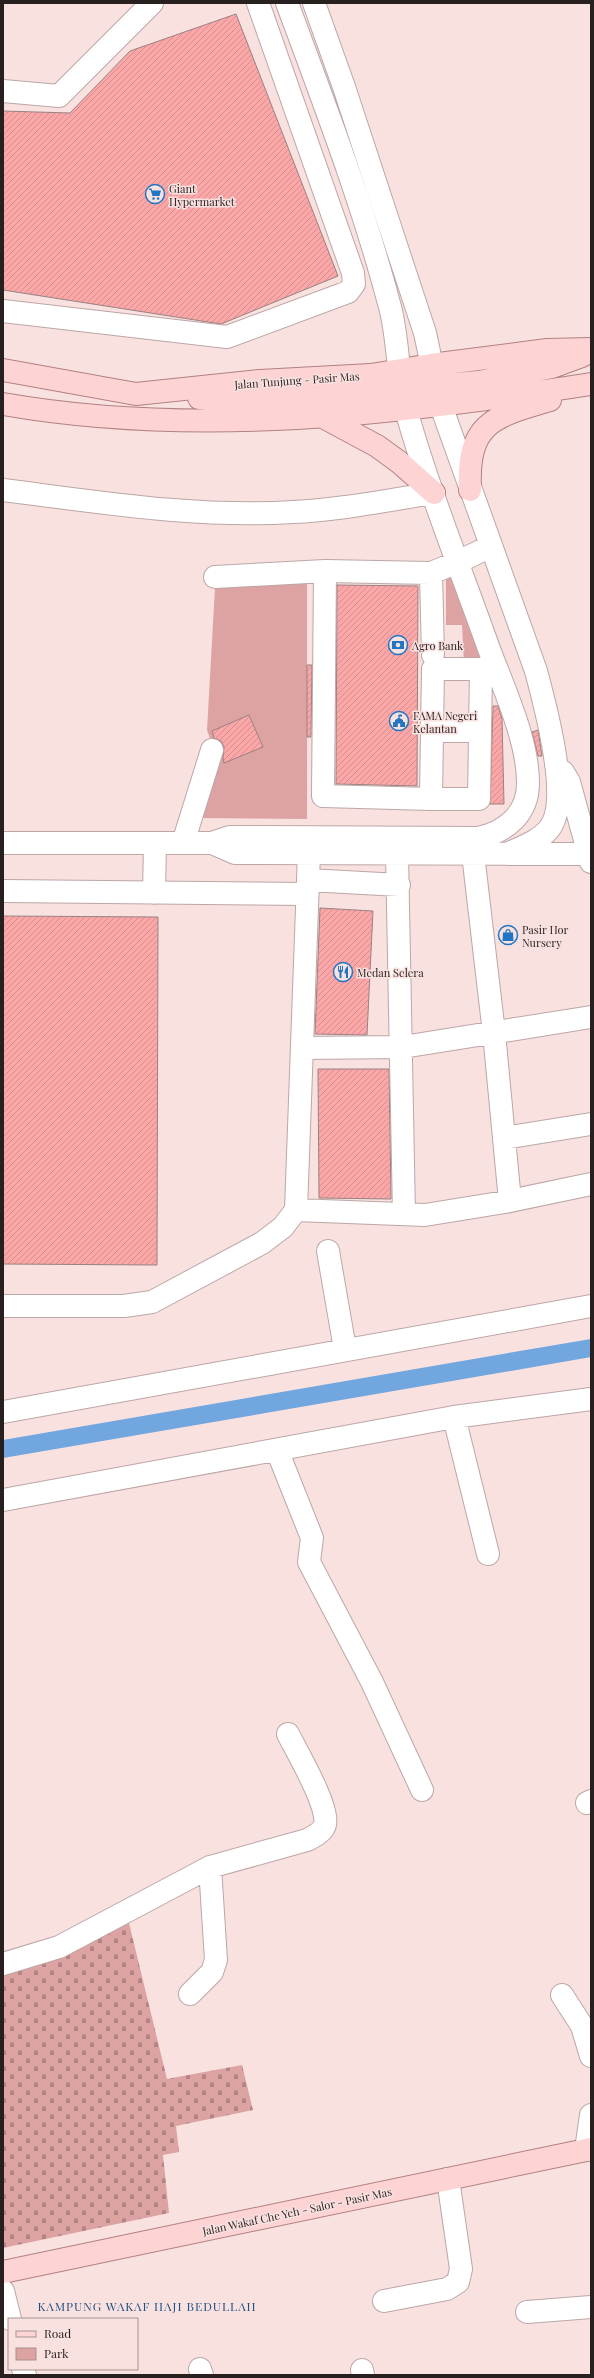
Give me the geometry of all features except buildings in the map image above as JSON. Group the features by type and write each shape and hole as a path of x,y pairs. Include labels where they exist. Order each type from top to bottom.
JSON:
{"main road":[{"name":"Jalan Tunjung - Pasir Mas","path":"3,370 136,394 260,381 371,375 403,389 435,385 546,350 591,349"},
{"path":"435,385 486,381 552,367 591,352"},
{"name":"Jalan Tunjung - Pasir Mas","path":"3,404 153,420 323,417 403,389 435,385 591,384"},
{"path":"470,490 471,452 486,426 498,418 520,409 591,388"},
{"path":"323,417 377,446 399,462 434,493"},
{"name":"Jalan Wakaf Che Yeh - Salor - Pasir Mas","path":"3,2272 588,2149"}],"street":[{"path":"3,91 60,96 152,3"},
{"path":"3,311 227,338 348,292 354,284 353,274 258,3"},
{"path":"3,843 212,843 230,837 478,838 494,834 521,812 527,798 528,782 516,724 489,669 458,562 434,493 403,389 391,310 381,276 321,95 287,3"},
{"path":"314,3 344,87 424,333 435,385 470,490 536,671 548,712 559,796 557,815 550,829 539,839 507,854"},
{"path":"293,104 344,87"},
{"path":"3,490 178,511 239,513 313,510 434,493"},
{"path":"215,577 325,571 431,573 458,562 490,546"},
{"path":"325,571 323,796 479,799 480,730 489,669"},
{"path":"431,573 433,662 431,799"},
{"path":"433,662 489,669"},
{"path":"432,731 480,730"},
{"path":"183,843 212,750"},
{"path":"212,843 235,853 507,854 590,858 569,782 554,756"},
{"path":"154,893 155,843"},
{"path":"3,1306 124,1306 152,1302 262,1243 283,1227 296,1210 309,853"},
{"path":"397,854 399,885 404,1214"},
{"path":"473,854 494,1033 510,1201"},
{"path":"3,891 154,893 399,885"},
{"path":"302,1048 402,1046 591,1018"},
{"path":"504,1138 591,1124"},
{"path":"296,1210 425,1215 510,1201 591,1184"},
{"path":"328,1251 345,1349"},
{"path":"3,1412 345,1349 591,1306"},
{"path":"3,1500 454,1418 591,1399"},
{"path":"454,1418 488,1554"},
{"path":"277,1450 312,1538 309,1562 372,1682 422,1790"},
{"path":"3,1964 59,1947 210,1867 307,1840 325,1827 326,1819 318,1794 288,1734"},
{"path":"190,1994 212,1972 216,1960 210,1867"},
{"path":"562,1994 582,2026 591,2056"},
{"path":"588,2149 591,2115"},
{"path":"384,2301 447,2289 458,2282 461,2269 448,2179"},
{"path":"3,2291 10,2318"},
{"path":"526,2312 591,2306"}],"green space":[{"path":"458,569 490,662 464,663 462,625 446,625 446,574"},
{"path":"307,583 307,819 195,818 218,761 207,730 215,588"},
{"path":"128,1919 167,2079 242,2065 253,2110 176,2126 179,2152 163,2155 169,2213 3,2248 3,1971"}],"waterway":[{"path":"3,1449 591,1348"}],"place":[{"name":"Giant Hypermarket","path":"155,194"},
{"name":"Agro Bank","path":"398,645"},
{"name":"FAMA Negeri Kelantan","path":"399,721"},
{"name":"Pasir Hor Nursery","path":"508,935"},
{"name":"Medan Selera","path":"343,972"}],"district":[{"name":"KAMPUNG WAKAF HAJI BEDULLAH","path":"147,2306"}]}
